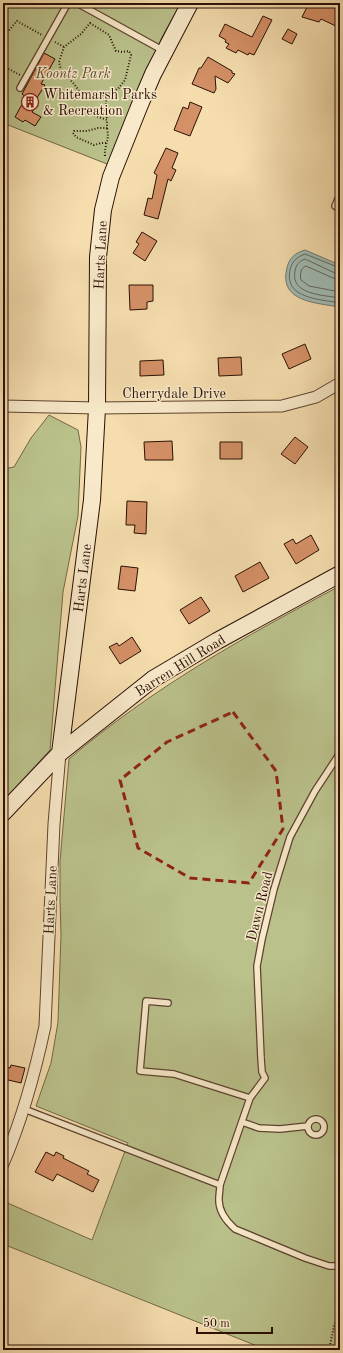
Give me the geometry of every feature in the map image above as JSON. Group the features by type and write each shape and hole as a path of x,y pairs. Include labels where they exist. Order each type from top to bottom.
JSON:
{"street":[{"name":"Harts Lane","path":"3,1164 24,1109 45,1026 54,824 60,752 92,500 97,408 98,257 103,210 113,170 184,5"},
{"name":"Cherrydale Drive","path":"3,406 97,408 282,406 316,397 340,383"},
{"name":"Barren Hill Road","path":"3,813 60,752 153,679 217,641 340,574"}],"lane":[{"path":"20,88 68,3"},
{"path":"77,3 164,51"},
{"path":"340,194 335,206 340,209"},
{"name":"Dawn Road","path":"250,1098 265,1078 262,1072 261,1058 257,966 274,889 290,837 314,791 340,753"},
{"path":"168,1003 146,1001 140,1071 174,1074 250,1098 220,1185 219,1200 221,1211 226,1221 235,1229 305,1258 329,1266 340,1266"},
{"path":"24,1109 220,1185"},
{"path":"242,1122 259,1128 280,1129 308,1126"}],"path":[{"path":"3,37 18,22 45,36"},
{"path":"106,101 125,80 131,55 130,52 116,51 109,35 90,23 81,34 64,47 59,62 61,70 83,97 103,95 113,92"},
{"path":"53,41 64,47"},
{"path":"3,66 25,78"},
{"path":"103,95 106,101 108,143 94,145 76,137 73,133 74,131 86,132 98,128 107,128"},
{"path":"106,111 92,111 90,113 91,116 107,120"},
{"path":"329,1350 334,1326 340,1312"}],"highlighted area":[{"path":"233,712 276,771 283,829 249,883 190,878 138,848 120,780 167,742"}],"green space":[{"name":"Koontz Park","path":"3,3 181,3 162,37 111,162 107,164 3,123"},
{"path":"49,415 78,430 81,447 78,516 63,592 50,750 3,801 3,469 14,467 31,438"},
{"path":"340,586 340,1350 267,1350 3,1244 3,1201 92,1240 128,1143 36,1106 51,1063 58,1022 61,935 60,861 69,759 133,709 200,665 269,624"}],"water":[{"path":"305,250 340,265 340,307 302,299 288,288 286,279 289,261 295,254"}],"building":[{"path":"309,3 340,3 340,28 321,19 319,22 302,17"},
{"path":"263,16 272,20 254,55 249,53 248,55 238,50 236,53 226,48 229,44 225,42 226,40 219,36 225,24 252,37"},
{"path":"288,29 297,34 292,44 282,39"},
{"name":"Whitemarsh Parks & Recreation","path":"44,53 55,59 41,84 45,85 35,101 38,103 32,112 41,117 35,126 25,120 23,122 15,117 26,97 22,94"},
{"path":"208,57 235,74 228,83 215,76 216,89 214,93 192,84 199,68 201,68"},
{"path":"190,102 202,107 190,136 174,130 183,107 188,109"},
{"path":"166,148 178,153 172,168 176,170 171,181 168,179 158,219 144,215 148,198 152,199 157,175 154,173"},
{"path":"142,232 157,241 145,261 133,253 139,244 136,242"},
{"path":"129,285 153,285 153,301 147,302 147,309 130,310"},
{"path":"305,344 311,359 289,369 282,354"},
{"path":"241,357 242,375 219,376 218,358"},
{"path":"163,360 164,375 140,376 140,361"},
{"path":"295,437 308,447 295,464 281,454"},
{"path":"172,441 173,460 145,460 144,442"},
{"path":"220,442 242,442 242,459 220,459"},
{"path":"127,501 147,502 146,534 134,533 135,525 126,525"},
{"path":"311,535 319,550 296,564 284,544 293,539 296,544"},
{"path":"260,562 269,578 243,592 235,576"},
{"path":"121,566 138,568 135,591 118,589"},
{"path":"201,597 210,611 189,624 180,610"},
{"path":"132,637 141,651 120,664 109,647 117,643 119,646"},
{"path":"11,1065 25,1068 21,1083 4,1079 6,1067 10,1068"},
{"path":"46,1152 54,1156 56,1152 64,1156 63,1158 89,1171 87,1174 99,1180 93,1192 57,1174 53,1181 35,1172"}],"place":[{"name":"Whitemarsh Parks & Recreation","path":"30,102"}]}
